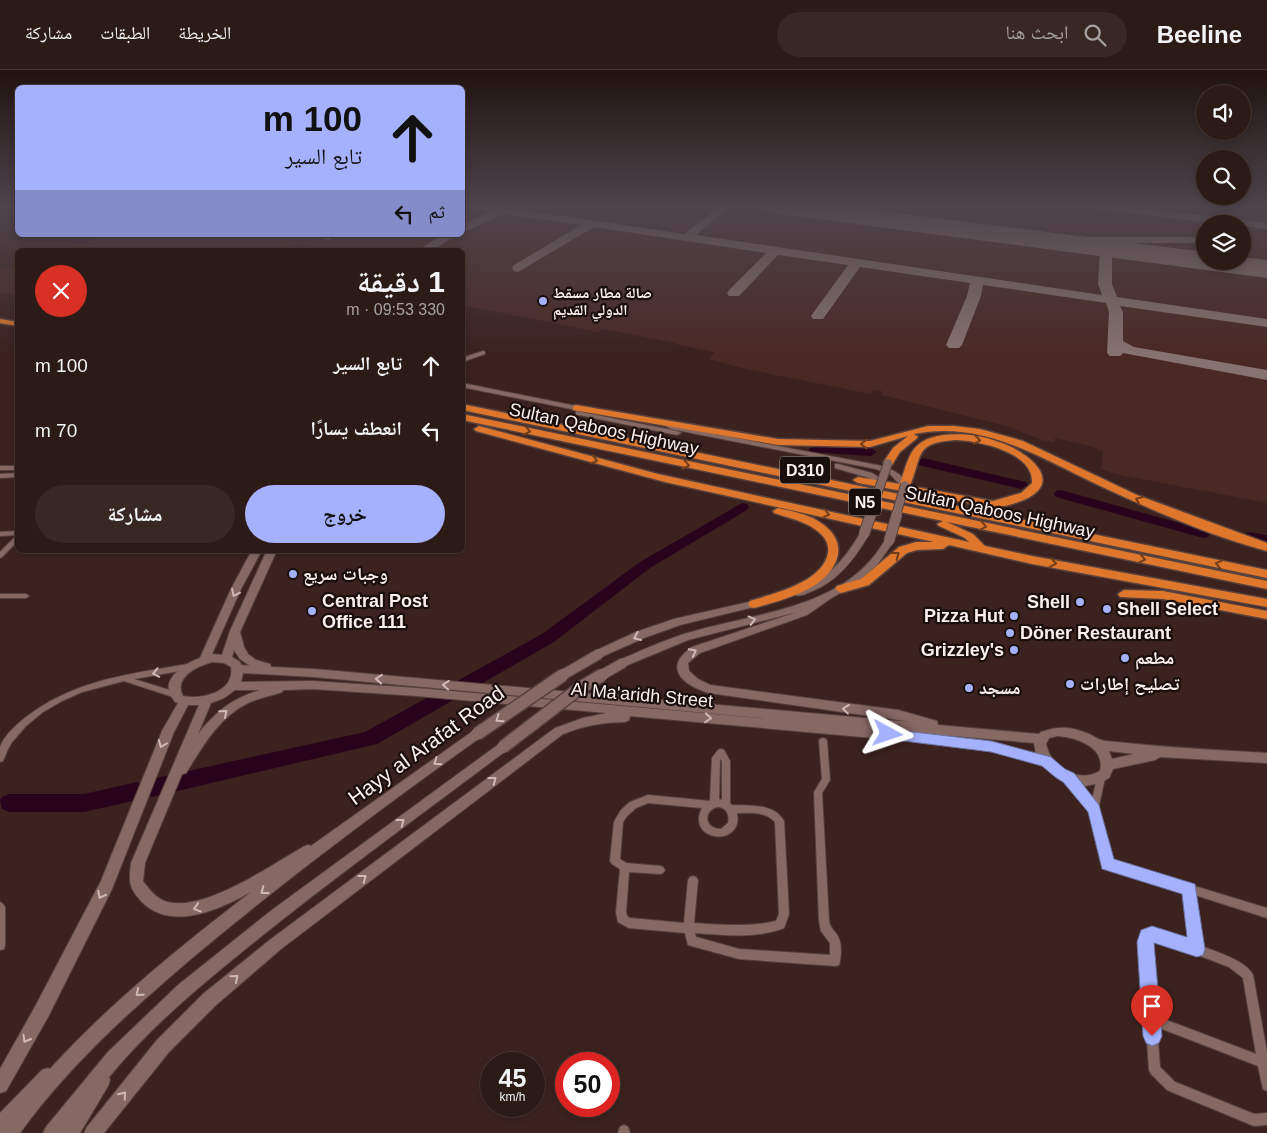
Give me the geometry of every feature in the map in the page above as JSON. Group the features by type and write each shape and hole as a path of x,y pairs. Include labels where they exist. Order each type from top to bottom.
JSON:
{"highway":[{"path":"0,321 15,324"},
{"name":"Sultan Qaboos Highway","path":"465,408 1267,574"},
{"path":"576,408 615,417 778,442 870,444 939,428 973,430 1005,437 1136,499 1191,521 1267,547"},
{"name":"Sultan Qaboos Highway","path":"465,418 1267,585"},
{"path":"465,426 796,516 815,524 829,536 833,548 833,558 828,568 816,579 798,589 754,604"},
{"path":"887,466 891,456 914,434"},
{"name":"D310","path":"627,441 774,465 982,503 1006,503 1028,495 1036,486 1037,476 1030,463 997,444 967,438 951,438 928,441 917,451 905,485"},
{"path":"659,478 891,535 1267,602"},
{"path":"846,498 955,528 970,536 980,547"},
{"path":"841,590 865,582 903,550 916,546 942,545 1032,560"},
{"path":"1124,594 1163,595 1267,615"}],"main road":[{"path":"465,359 483,353"},
{"path":"465,386 576,408"},
{"path":"465,391 887,466 900,477 905,485"},
{"path":"615,417 839,466 869,475 882,482"},
{"name":"Hayy al Arafat Road","path":"9,1133 48,1085 127,1004 214,930 347,827 548,684 598,654 640,635 678,622 801,592 817,585 844,565 857,548 866,529 887,466"},
{"path":"0,468 15,468"},
{"path":"0,476 15,475"},
{"name":"D310","path":"52,1133 114,1058 183,990 277,915 580,688 623,663 656,648 691,636 798,607 826,597 841,590 868,570 877,560 891,535 905,485"},
{"path":"204,660 236,589 255,553"},
{"path":"226,659 235,631 271,553"},
{"path":"826,597 803,613 696,650 686,656 682,666 685,677 695,685 709,689 898,715 963,732"},
{"path":"235,631 240,653 246,659 258,664 289,671"},
{"path":"0,1084 42,1011 107,884 180,698 174,684 177,678 188,667 204,660 226,659 236,665 238,674 232,686 216,697 206,700 180,698"},
{"name":"Al Ma'aridh Street","path":"238,669 289,671 427,683 1042,739"},
{"path":"166,796 202,737 214,722 230,708 254,695 313,685"},
{"name":"Al Ma'aridh Street","path":"232,686 313,685 417,692 907,736 991,746 1046,762"},
{"path":"206,700 138,863 136,883 149,900 165,908 189,910 209,904 244,888 347,827"},
{"path":"93,1133 163,1046 209,1000 276,944 559,731 582,721 604,717 680,716"},
{"path":"1065,731 1082,736 1096,745 1106,758 1107,770 1101,778 1086,781 1068,777 1046,762 1040,749 1042,739 1050,733 1065,731"},
{"path":"1096,745 1165,753 1267,758"},
{"path":"1107,764 1165,753"},
{"path":"0,1126 47,1077 79,1052"},
{"path":"70,1133 114,1058"}],"street":[{"path":"0,534 15,533"},
{"path":"0,556 15,540"},
{"path":"0,596 26,596"},
{"path":"0,758 10,738 37,711 56,699 80,689 105,682 188,667"},
{"path":"124,679 180,698"},
{"path":"693,880 690,927 692,941 739,954 835,961 835,941 825,928 824,920 818,792 826,780 823,741"},
{"path":"721,752 726,761 728,807 734,818 729,830 718,832 708,828 702,820 704,811 713,804 716,758 721,752"},
{"path":"1068,777 1094,810 1108,864 1267,913"},
{"path":"1094,810 1101,778"},
{"path":"625,867 621,912 622,919 628,922 690,927 768,929 780,924 784,914 779,821 776,815 767,811 713,804 648,799 633,805 624,813 619,822 615,861 625,867 660,870"},
{"path":"1189,889 1197,949"},
{"path":"0,907 0,945"},
{"path":"1267,1085 1248,975 1232,962 1158,935 1152,934 1147,936 1145,942 1155,1070 1171,1086 1254,1120 1267,1119"},
{"path":"1151,1019 1263,1062"}],"shaded area":[{"path":"465,255 1196,255 1196,270 1251,270 1251,255 1267,255 1267,503 1115,474 1101,469 1103,451 1094,449 1094,447 1055,438 1054,442 1044,441 1006,426 882,395 882,391 874,390 871,394 745,369 709,359 715,352 605,329 597,332 465,305"},
{"path":"15,265 15,296 0,292 0,270"}],"waterway":[{"path":"815,449 871,452"},
{"path":"790,464 796,461"},
{"path":"923,462 1021,485"},
{"path":"1061,494 1203,534"},
{"path":"152,788 370,739 548,638 645,565 742,507"},
{"path":"1250,536 1267,540"},
{"path":"9,803 84,803 137,791"}],"taxiway":[{"path":"518,268 540,255"},
{"path":"734,293 771,255"},
{"path":"803,255 1111,300"},
{"path":"1106,255 1105,284 1111,300"},
{"path":"818,316 856,263"},
{"path":"954,345 974,296 977,281"},
{"path":"1111,300 1267,323"},
{"path":"1111,300 1116,312 1115,341"},
{"path":"1115,341 1115,353"},
{"path":"1115,341 1120,347 1131,351 1267,375"}],"runway":[{"path":"1156,255 1267,269"}],"place":[{"name":"صالة مطار مسقط الدولي القديم","path":"543,301"},
{"name":"وجبات سريع","path":"293,574"},
{"name":"Shell","path":"1080,602"},
{"name":"Shell Select","path":"1107,609"},
{"name":"Central Post Office 111","path":"312,611"},
{"name":"Pizza Hut","path":"1014,616"},
{"name":"Döner Restaurant","path":"1010,633"},
{"name":"Grizzley's","path":"1014,650"},
{"name":"مطعم","path":"1125,658"},
{"name":"تصليح إطارات","path":"1070,684"},
{"name":"مسجد","path":"969,688"}],"route":[{"path":"888,734 991,746 1018,752 1046,762 1052,768 1068,777 1094,810 1108,864 1189,889 1197,949 1152,934 1147,936 1145,942 1152,1036"}]}
